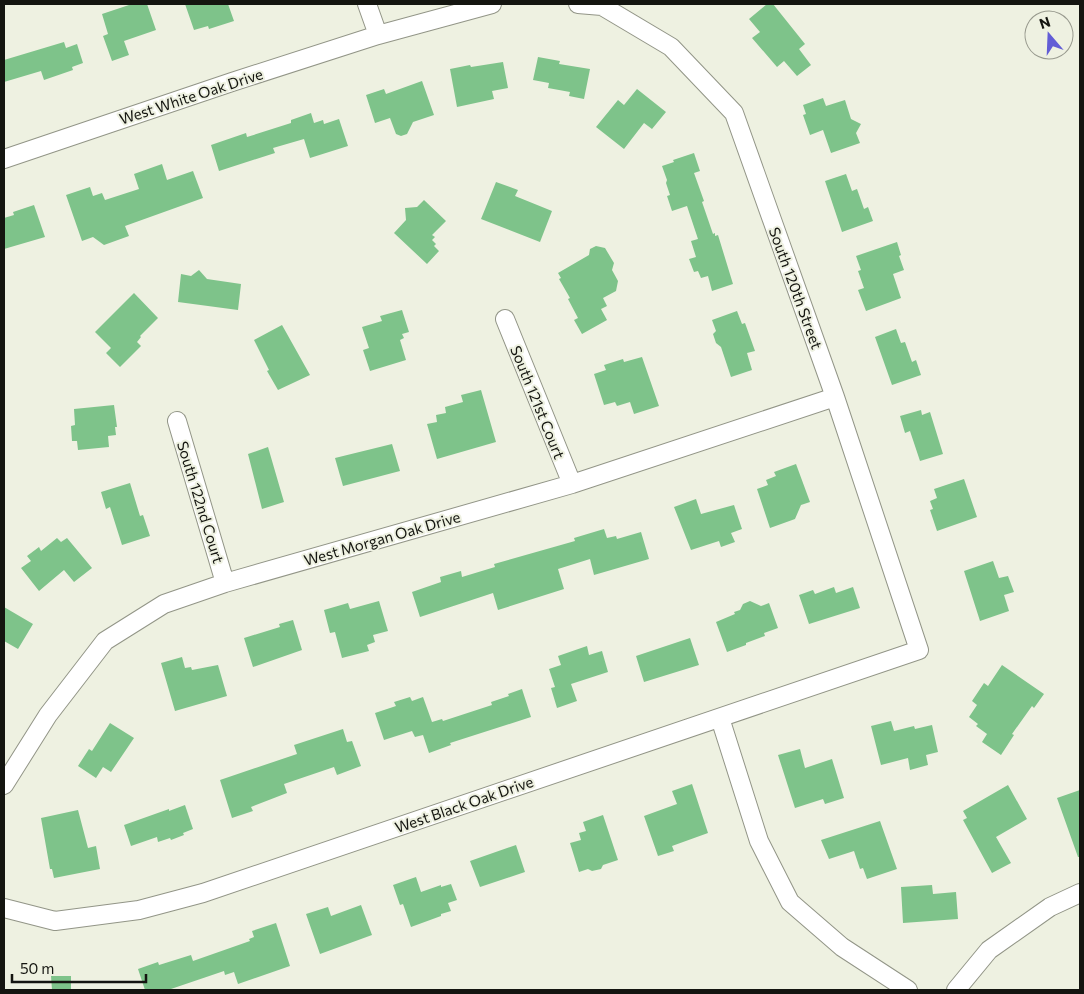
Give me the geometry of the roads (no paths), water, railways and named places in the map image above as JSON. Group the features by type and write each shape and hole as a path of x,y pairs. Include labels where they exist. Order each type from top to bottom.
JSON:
{"street":[{"path":"367,4 378,35 492,4"},
{"name":"South 120th Street","path":"578,4 602,6 671,47 734,113 835,397 919,650"},
{"name":"West White Oak Drive","path":"4,159 378,35"},
{"name":"South 121st Court","path":"505,319 572,484"},
{"name":"West Morgan Oak Drive","path":"4,785 48,715 105,641 164,604 225,584 572,484 835,397"},
{"name":"South 122nd Court","path":"177,421 225,584"},
{"name":"West Black Oak Drive","path":"4,908 55,920 148,908 203,893 919,650"},
{"path":"720,718 759,841 790,902 842,947 908,990"},
{"path":"956,990 989,950 1050,907 1080,893"}]}
